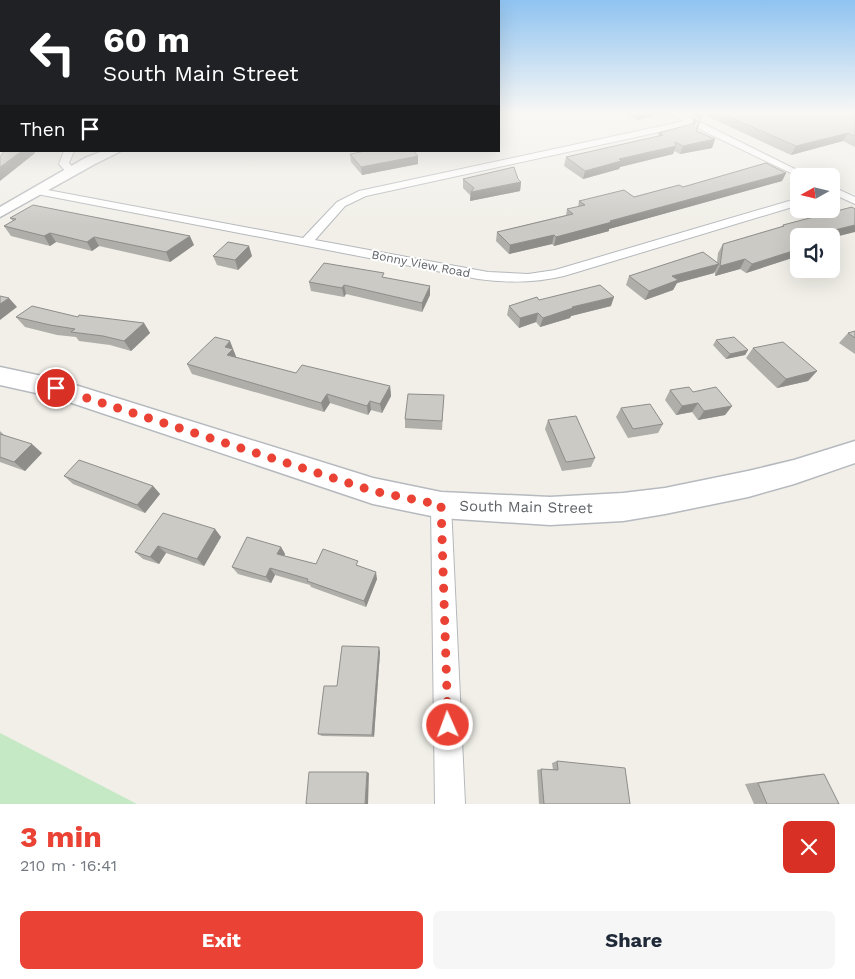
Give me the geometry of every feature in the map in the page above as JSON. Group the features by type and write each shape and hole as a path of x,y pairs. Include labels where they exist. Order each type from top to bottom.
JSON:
{"main road":[{"name":"South Main Street","path":"0,376 56,388 373,491 441,505 550,511 623,507 681,498 748,484 794,472 855,452"}],"street":[{"path":"306,241 341,204 357,195 561,151"},
{"path":"751,151 790,169"},
{"path":"70,152 64,164 71,171"},
{"path":"0,213 71,171 113,152"},
{"name":"Bonny View Road","path":"37,191 503,279 525,279 559,273 790,204"},
{"path":"840,194 855,201"},
{"path":"441,505 450,804"}],"green space":[{"path":"0,733 137,804 0,804"}],"building":[{"path":"595,151 656,151 619,159 621,161 585,171 566,157"},
{"path":"3,152 21,152 0,167 0,157"},
{"path":"361,152 415,152 418,156 361,167 350,154"},
{"path":"766,163 786,173 556,237 554,235 510,245 497,232 573,214 567,209 585,205 579,201 624,190 634,197 679,185 683,187"},
{"path":"514,167 521,182 471,192 474,188 463,179"},
{"path":"33,205 190,236 166,252 94,237 87,242 50,233 44,236 4,226 16,219 10,218"},
{"path":"852,207 855,209 855,225 840,229 790,228 790,252 752,264 745,259 720,266 723,244 810,218 840,218 840,210"},
{"path":"228,242 249,246 235,260 213,256"},
{"path":"703,252 719,264 672,276 678,280 649,291 629,276"},
{"path":"324,263 384,273 382,277 430,286 422,303 344,285 342,288 309,282"},
{"path":"600,285 614,297 572,307 543,318 538,313 520,318 509,306 537,297 539,300"},
{"path":"0,296 9,298 0,304"},
{"path":"32,306 78,317 79,315 144,323 124,341 71,332 75,329 16,317"},
{"path":"855,331 855,338 848,333"},
{"path":"215,337 230,341 225,347 233,349 227,355 296,373 302,365 390,386 380,404 370,401 367,406 327,394 321,403 187,364"},
{"path":"734,337 748,350 730,354 716,340"},
{"path":"783,342 817,371 786,379 753,348"},
{"path":"689,387 693,392 716,387 732,406 704,411 698,403 682,406 670,390"},
{"path":"408,394 444,395 442,421 405,419"},
{"path":"650,404 663,424 633,429 621,408"},
{"path":"576,416 595,458 566,462 548,420"},
{"path":"0,434 32,444 14,462 0,457"},
{"path":"79,460 153,486 137,505 64,476"},
{"path":"163,513 215,529 197,559 158,546 150,557 135,552"},
{"path":"247,537 281,547 277,554 316,564 323,549 358,561 356,565 376,572 364,601 307,581 308,579 270,568 266,577 232,567"},
{"path":"342,646 379,647 372,735 318,734 324,686 337,686"},
{"path":"557,761 625,768 630,804 544,804 541,769 558,770"},
{"path":"309,772 367,772 365,804 306,804"},
{"path":"824,774 839,804 767,804 758,783"}],"route":[{"path":"56,388 373,491 441,505 448,725"}]}
